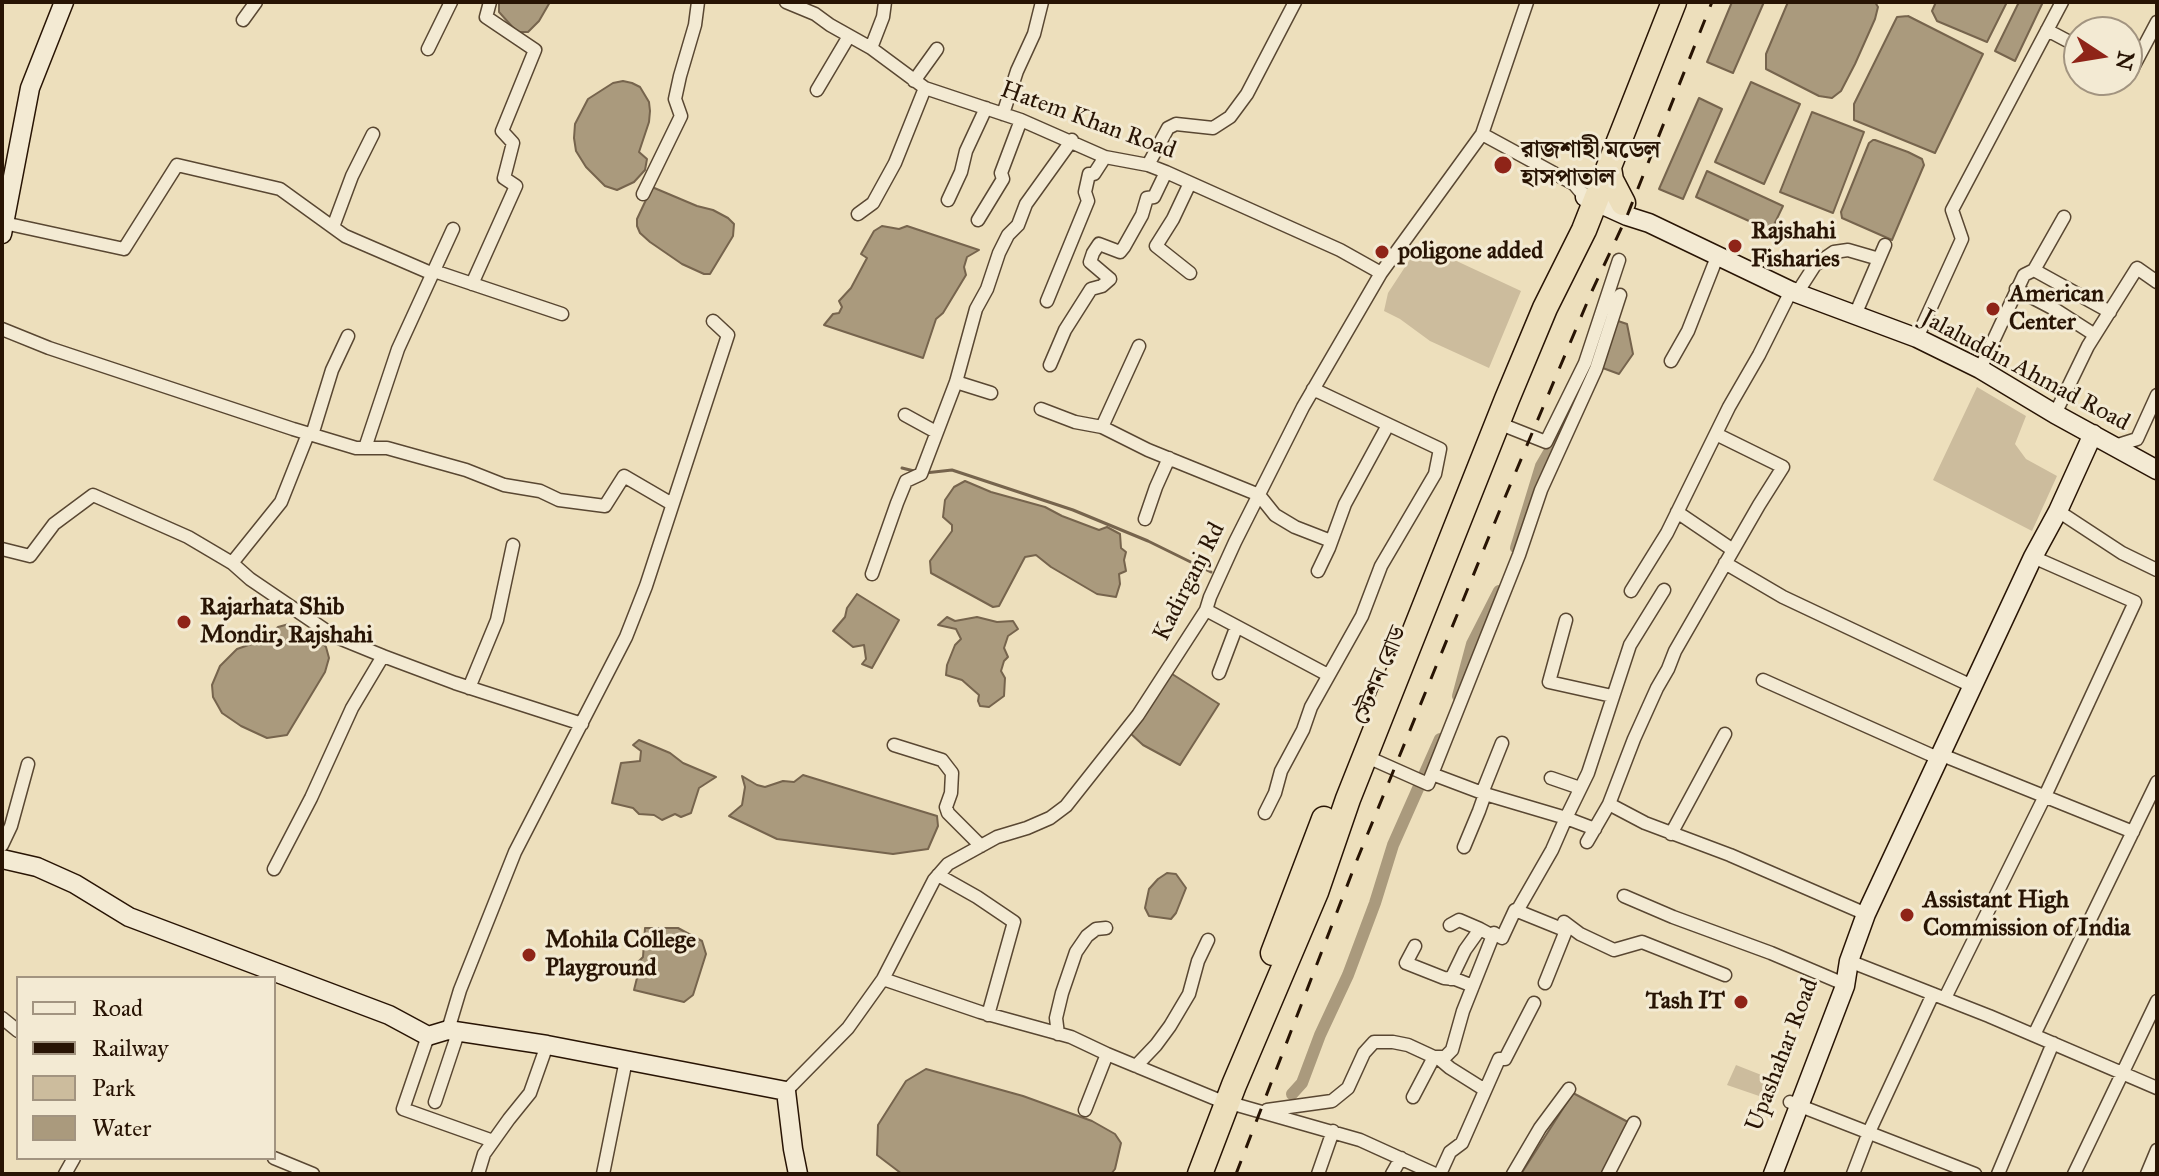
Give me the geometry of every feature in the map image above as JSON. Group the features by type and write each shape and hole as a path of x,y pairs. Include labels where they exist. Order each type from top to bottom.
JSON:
{"highway":[{"path":"1592,192 1611,180 1620,207 1603,211 1592,192 1636,51 1657,2"},
{"path":"1592,192 1674,2"},
{"name":"স্টেশন রোড","path":"1200,1174 1222,1100 1411,620 1498,423 1592,192"},
{"name":"স্টেশন রোড","path":"1184,1174 1222,1100 1316,892 1443,525 1513,346 1592,192"}],"street":[{"path":"64,2 30,88 3,228 124,249 177,165 280,189 345,236 434,272 562,314"},
{"path":"243,20 256,2"},
{"path":"428,49 451,2"},
{"path":"472,284 516,186 504,178 513,143 502,131 535,50 486,17 490,2"},
{"path":"643,194 681,116 675,99 698,2"},
{"name":"Hatem Khan Road","path":"786,2 818,8 830,25 871,48 919,84 1072,140 1105,157 1148,165 1166,172 1340,250 1381,273"},
{"path":"871,48 883,17 885,2"},
{"path":"1003,114 1017,71 1034,34 1042,2"},
{"path":"1148,165 1168,128 1176,124 1213,128 1230,117 1247,94 1295,2"},
{"name":"Kadirganj Rd","path":"786,1091 848,1028 883,979 920,905 948,864 997,837 1050,818 1066,806 1138,715 1206,610 1229,556 1313,389 1381,273 1482,134 1527,2"},
{"path":"1917,338 1962,239 1952,210 2062,2"},
{"path":"2143,48 2157,22"},
{"path":"2047,30 2063,38"},
{"path":"817,90 849,36"},
{"path":"858,214 873,203 895,163 919,84 937,49"},
{"path":"948,200 986,108"},
{"path":"978,220 1003,179 1001,173 1021,120"},
{"path":"333,227 352,176 373,134"},
{"path":"1482,134 1592,192"},
{"path":"872,574 906,481 921,474 956,382 976,309 987,289 999,253 1008,235 1018,225 1026,204 1072,140"},
{"path":"1047,301 1088,201 1085,192 1089,174 1094,174 1105,157"},
{"path":"1050,365 1065,330 1091,289 1102,286 1110,279 1090,262 1093,253 1099,244 1120,252 1142,215 1147,198 1154,197 1166,172"},
{"path":"1190,183 1156,246 1190,273"},
{"name":"Jalaluddin Ahmad Road","path":"1620,207 1794,292 1917,338 1980,369 2157,470"},
{"path":"1980,369 2016,289 2024,275 2034,270 2064,217"},
{"path":"365,448 398,349 453,229"},
{"path":"1855,315 1885,245"},
{"path":"1631,591 1677,512 1794,292 1815,265 1834,252 1848,250 1879,259"},
{"path":"1671,361 1688,331 1717,257"},
{"path":"1591,366 1619,260"},
{"path":"2055,414 2095,335 2137,268 2157,282"},
{"path":"2034,270 2110,312"},
{"path":"2016,289 2095,335"},
{"path":"2056,310 2067,289"},
{"path":"1365,756 1428,784 1574,402 1620,295"},
{"path":"435,1102 460,990 515,852 626,637 646,586 728,335 713,321"},
{"path":"2,329 49,348 356,448 387,448 466,470 504,485 540,491 559,500 605,506 624,476 672,504"},
{"path":"232,563 281,502 348,336"},
{"path":"1102,427 1139,346"},
{"path":"956,382 991,393"},
{"path":"1265,813 1311,707 1362,616 1381,566 1435,474 1440,449 1313,389"},
{"path":"2115,446 2137,439 2157,395"},
{"path":"1498,423 1546,442 1574,402"},
{"path":"1041,409 1075,422 1102,427 1259,495 1275,515 1295,527 1331,541"},
{"path":"905,415 936,432"},
{"path":"1318,571 1345,504 1388,425"},
{"path":"1587,842 1609,804 1634,739 1675,651 1783,467 1716,434"},
{"path":"1773,1174 1794,1104 1845,986 1849,961 1866,914 2093,434"},
{"path":"1145,519 1169,458"},
{"path":"2,549 30,556 54,524 93,495 188,537 232,563 250,579 334,636 469,688 582,724"},
{"path":"2058,511 2122,553 2157,570"},
{"path":"1677,512 1733,550"},
{"path":"469,688 497,620 513,545"},
{"path":"1853,1174 1869,1132 2045,796 2135,602 2033,557"},
{"path":"1725,563 1783,597 1974,687"},
{"path":"1436,1057 1445,1057 1452,1050 1463,1011 1494,933 1502,938 1515,910 1552,850 1588,773 1630,645 1664,590"},
{"path":"1482,605 1497,610"},
{"path":"1206,610 1328,675"},
{"path":"1566,620 1549,682 1612,696"},
{"path":"1219,673 1236,628"},
{"path":"274,869 300,822 352,708 383,656"},
{"path":"1763,680 1941,757 2133,832"},
{"path":"1671,834 1725,734"},
{"path":"1464,847 1502,743"},
{"path":"894,745 942,760 952,773 951,793 946,807 948,813 981,846"},
{"path":"2,845 11,826 28,764"},
{"path":"1432,774 1595,829"},
{"path":"1551,778 1580,788"},
{"path":"2034,1035 2157,782"},
{"path":"1609,804 1671,834 1730,855 1866,914"},
{"path":"2,859 37,867 75,884 129,917 269,974"},
{"path":"938,875 1014,922 988,1015"},
{"path":"1624,896 1837,981"},
{"path":"1517,911 1565,933 1545,983"},
{"path":"1450,925 1459,920 1493,936"},
{"path":"1562,929 1564,922 1580,934 1614,950 1642,942 1725,975"},
{"path":"1058,1034 1056,1018 1076,952 1087,936 1096,929 1106,928"},
{"path":"1451,979 1465,950 1480,929"},
{"path":"1136,1066 1170,1026 1189,994 1198,961 1208,940"},
{"path":"1415,946 1406,963 1473,986"},
{"name":"Upashahar Road","path":"1763,1174 1794,1104 1837,981 1849,961 2157,1088"},
{"path":"276,976 389,1015 428,1036 453,1031 547,1045 786,1091 798,1174"},
{"path":"883,979 988,1015 1083,1042 1222,1100 1360,1140 1437,1174 1450,1152 1462,1143 1499,1059 1505,1059 1534,1003"},
{"path":"2074,1174 2157,1001"},
{"path":"428,1036 403,1109 493,1141"},
{"path":"1260,1111 1332,1101 1348,1088 1364,1053 1374,1042 1408,1045 1436,1057 1485,1090"},
{"path":"1998,1174 2053,1043"},
{"path":"478,1174 484,1154 530,1093 547,1045"},
{"path":"1085,1110 1107,1054"},
{"path":"1413,1097 1436,1057"},
{"path":"603,1174 626,1060"},
{"path":"1513,1174 1540,1128 1569,1089"},
{"path":"1794,1104 1975,1174"},
{"path":"1608,1174 1634,1123"},
{"path":"1318,1174 1333,1131"},
{"path":"2147,1174 2157,1150"},
{"path":"1392,1174 1401,1158"},
{"path":"289,1169 313,1174"}],"green space":[{"path":"1420,244 1521,291 1489,368 1430,341 1384,311 1388,293"},
{"path":"1977,387 2026,416 2015,444 2026,459 2057,476 2032,531 1933,480"},
{"path":"1736,1065 1769,1078 1762,1097 1727,1085"}],"water":[{"path":"499,2 550,2 528,32 517,32 499,12"},
{"path":"1732,2 1764,2 1733,73 1707,62"},
{"path":"1788,2 1875,2 1878,7 1855,64 1841,91 1832,98 1819,96 1766,69 1766,54"},
{"path":"1936,2 2007,2 1987,42 1937,21 1932,11"},
{"path":"2019,2 2043,2 2015,61 1995,51"},
{"path":"1908,16 1983,54 1935,153 1854,120 1854,104 1897,17"},
{"path":"623,81 640,87 649,102 650,111 639,152 647,159 645,170 634,182 617,190 605,186 586,167 576,151 574,138 575,124 588,99 613,83"},
{"path":"1751,82 1800,104 1764,184 1715,162"},
{"path":"1699,98 1722,109 1683,199 1659,189"},
{"path":"1812,112 1864,132 1833,213 1780,192"},
{"path":"1873,140 1908,152 1922,159 1924,165 1892,240 1842,218 1841,212 1869,143"},
{"path":"1707,171 1783,206 1771,231 1696,197"},
{"path":"652,187 713,210 734,224 733,236 710,274 682,264 640,233 637,219"},
{"path":"882,226 899,229 907,226 979,250 967,257 964,267 966,275 943,313 936,319 923,358 824,325 833,314 839,313 842,307 839,301 851,288 867,258 861,254 874,231"},
{"path":"1615,320 1627,324 1633,354 1619,374 1600,367"},
{"path":"965,481 991,492 1045,507 1099,530 1107,527 1120,534 1121,548 1126,552 1126,571 1119,574 1116,597 1097,594 1036,555 1025,557 999,606 993,607 931,573 930,561 952,531 952,525 943,517 945,500 954,487"},
{"path":"857,594 899,620 872,668 862,664 866,659 864,645 853,647 833,631 845,617"},
{"path":"947,617 955,621 977,617 997,622 1013,621 1018,629 1008,636 1004,648 1008,657 1001,671 1005,678 1004,696 989,707 980,706 979,695 962,680 946,675 955,645 961,639 956,629 938,625"},
{"path":"289,624 316,636 326,647 329,658 325,672 287,735 267,738 222,713 213,697 212,685 220,666 237,649 260,641 278,627"},
{"path":"1169,672 1219,704 1180,765 1143,745 1130,733"},
{"path":"639,740 716,777 699,788 691,813 681,817 675,814 662,820 612,803 621,763 640,761 641,751 633,745"},
{"path":"803,775 937,816 938,826 928,849 893,854 777,839 729,816 742,805 745,787 742,776 765,787 783,781 794,782"},
{"path":"1167,873 1176,874 1186,888 1176,913 1171,919 1149,916 1145,908 1149,889"},
{"path":"645,928 678,928 702,941 706,954 693,995 684,1002 634,990 638,974 636,964 643,957"},
{"path":"926,1069 1023,1096 1092,1121 1115,1134 1121,1143 1115,1169 1111,1174 902,1174 877,1155 878,1125 906,1081"},
{"path":"1573,1093 1628,1122 1602,1174 1521,1174"}],"waterway":[{"path":"1516,548 1541,466 1567,421"},
{"path":"902,468 914,471"},
{"path":"925,473 952,470 1073,510 1148,541 1211,572"},
{"path":"1458,696 1472,644 1499,591"},
{"path":"1292,1094 1302,1083 1348,975 1393,845 1440,739"}],"railway":[{"path":"1236,1174 1357,860 1506,495 1627,216 1712,2"}],"place":[{"name":"রাজশাহী মডেল হাসপাতাল","path":"1503,165"},
{"name":"Rajshahi Fisharies","path":"1735,246"},
{"name":"poligone added","path":"1382,252"},
{"name":"American Center","path":"1993,309"},
{"name":"Rajarhata Shib Mondir, Rajshahi","path":"184,622"},
{"name":"Assistant High Commission of India","path":"1907,915"},
{"name":"Mohila College Playground","path":"529,955"},
{"name":"Tash IT","path":"1741,1002"}]}
